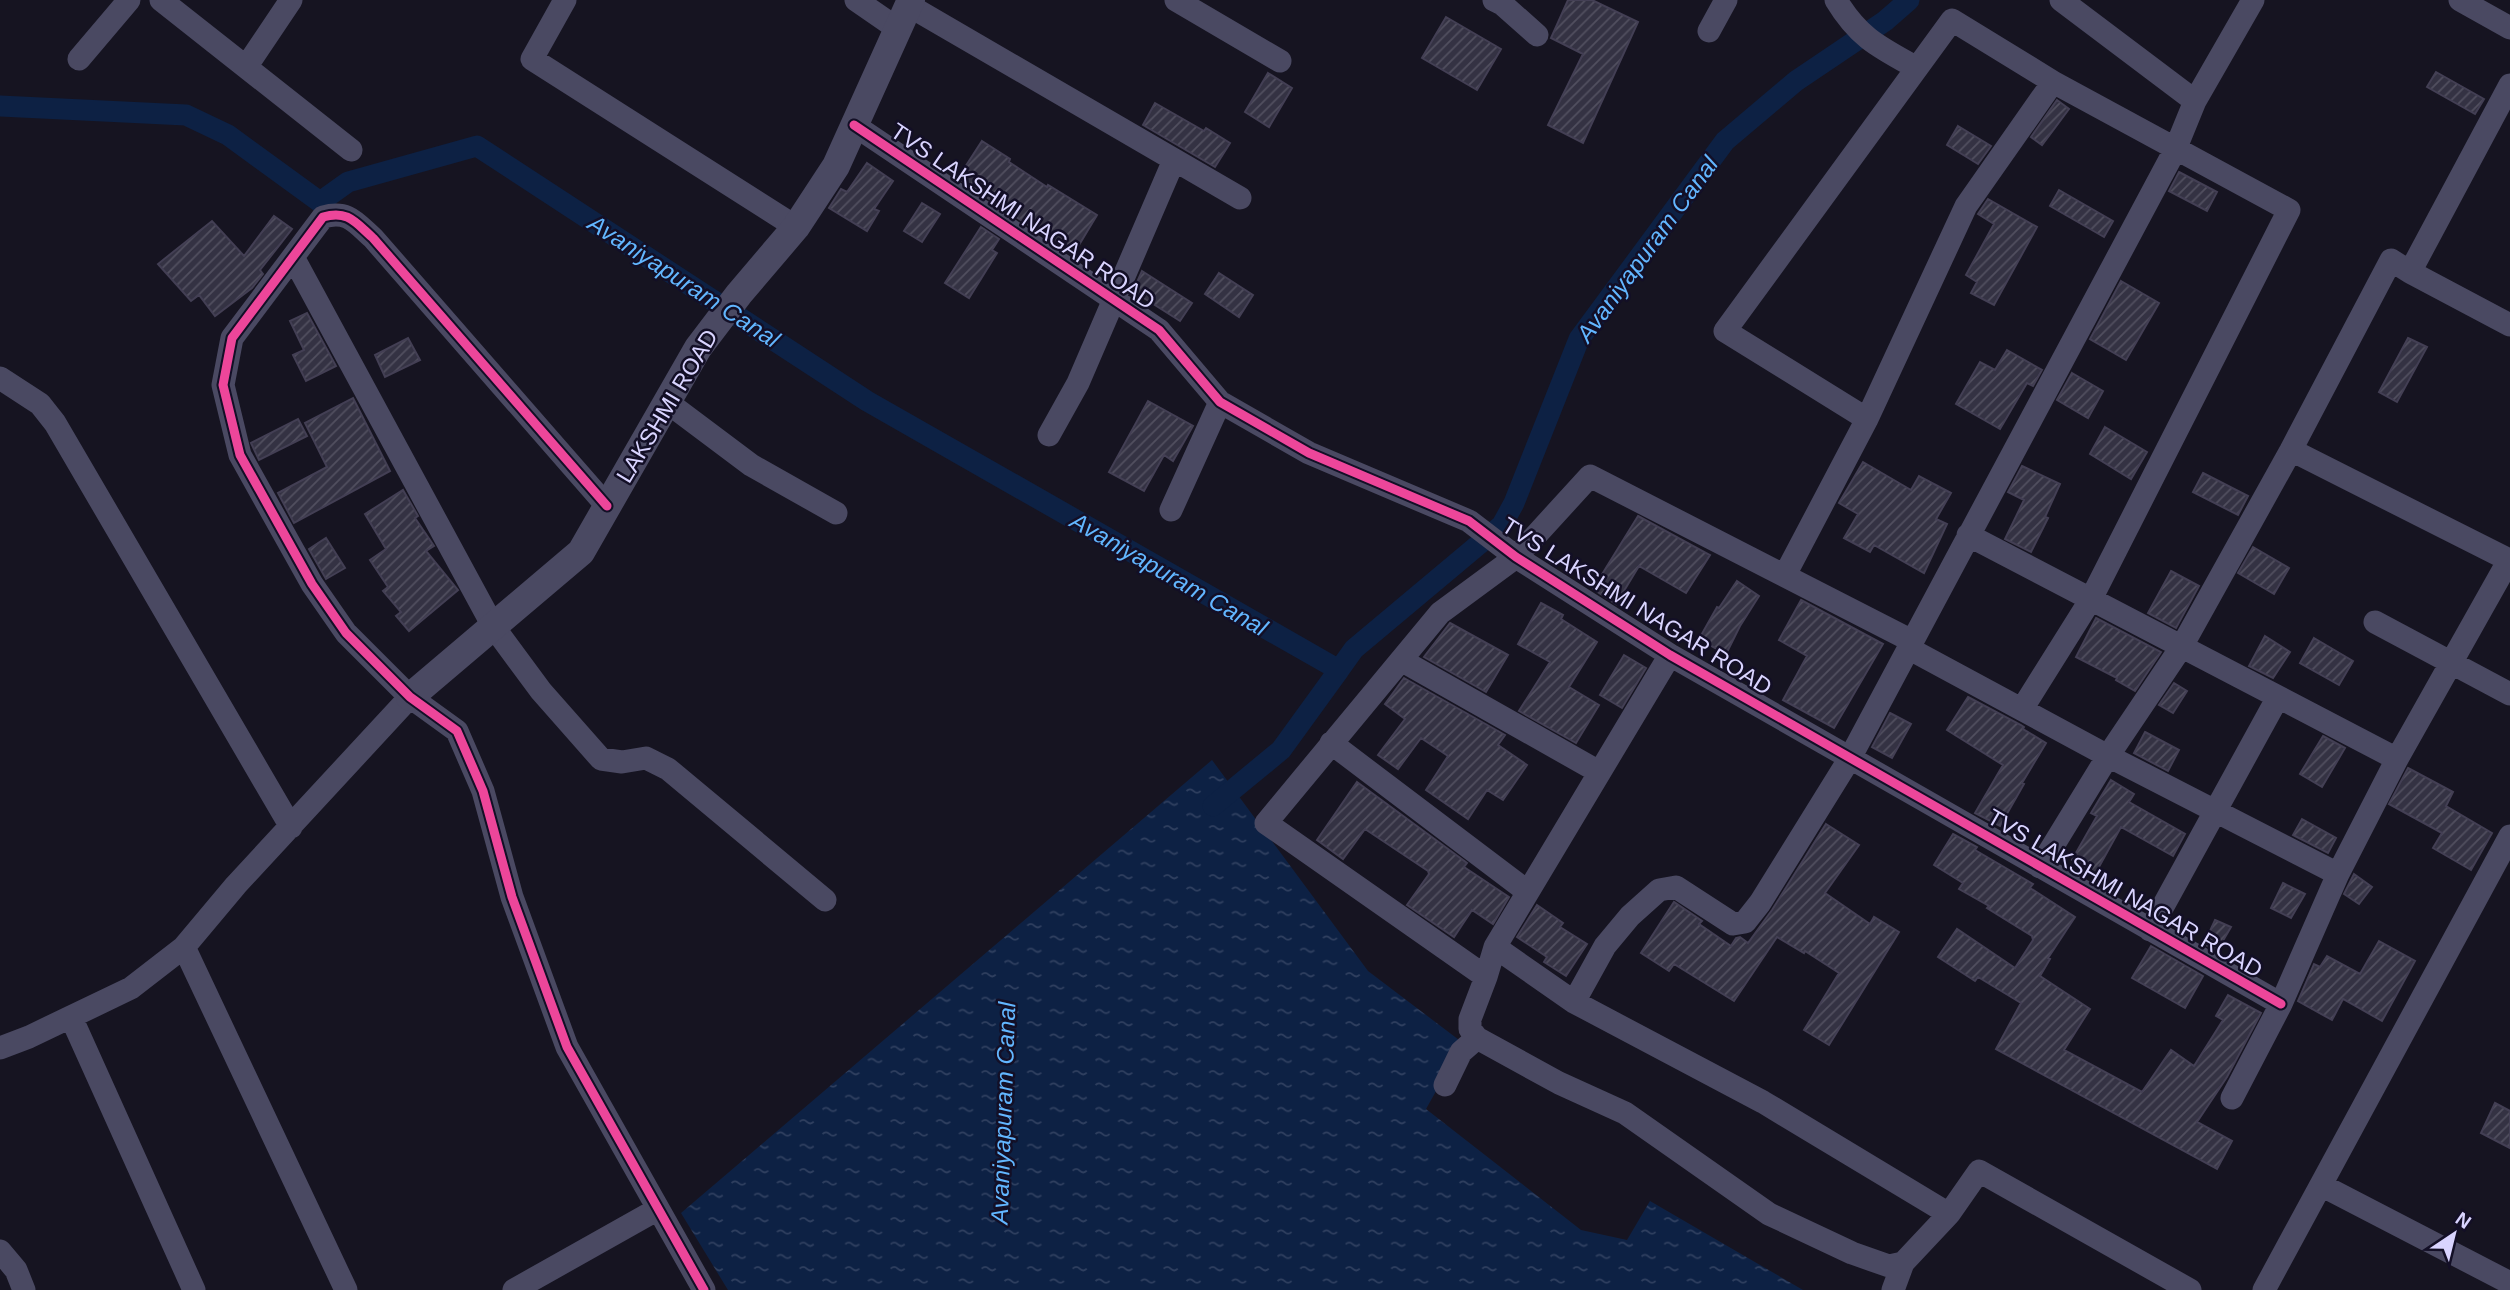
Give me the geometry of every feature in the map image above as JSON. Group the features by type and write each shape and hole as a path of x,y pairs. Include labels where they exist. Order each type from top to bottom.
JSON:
{"street":[{"path":"79,59 129,0"},
{"path":"161,0 351,150"},
{"path":"246,67 291,0"},
{"path":"565,0 532,59 796,227"},
{"path":"856,0 906,11 1240,198"},
{"path":"1176,0 1280,61"},
{"path":"1494,0 1537,35"},
{"path":"1709,31 1726,0"},
{"path":"1836,0 1850,23 1872,43 1917,68"},
{"path":"2061,0 2195,101"},
{"path":"1574,1002 1605,946 1630,916 1658,890 1676,887 1733,924 1745,922 1760,903 1850,758 2175,150 2195,101 2253,0"},
{"path":"2466,1 2510,28"},
{"name":"LAKSHMI ROAD","path":"410,697 581,552 698,348 739,294 796,227 836,166 906,11"},
{"path":"1867,419 1725,331 1952,20 2053,82 2289,210 2091,599 2022,709"},
{"path":"1785,575 1867,419 1966,206 2053,82"},
{"path":"2410,272 2510,85"},
{"name":"TVS LAKSHMI NAGAR ROAD","path":"854,125 1159,330 1220,402 1309,453 1469,521 1516,557 1670,655 2281,1004"},
{"path":"1049,435 1078,383 1174,160"},
{"path":"607,506 382,248 351,218 337,213 323,217 232,338 222,385 240,455 312,584 346,633 410,697 457,732 483,792 512,897 567,1046 704,1290"},
{"path":"293,257 494,626 541,691 601,759 622,762 646,758 668,769 825,900"},
{"path":"2040,867 2108,756 2182,646 2291,450 2391,260 2510,325"},
{"path":"0,378 40,404 55,423 291,827"},
{"path":"667,402 751,465 836,513"},
{"path":"1171,510 1220,402"},
{"path":"2232,1098 2281,1004 2338,874 2397,759 2510,559 2291,450"},
{"path":"1486,977 1266,823 1440,613 1516,557 1590,476 1785,575 2108,756 2338,874"},
{"path":"1968,535 2397,759"},
{"path":"2375,622 2510,694"},
{"path":"1670,655 1495,947 1470,1019 1470,1029 1477,1038 1559,1083 1625,1113 1769,1214 1852,1253 1889,1266 1903,1263"},
{"path":"1401,660 1600,772"},
{"path":"2150,930 2278,696"},
{"path":"0,1048 131,988 184,947 236,885 410,697"},
{"path":"1331,743 1528,892"},
{"path":"2264,1290 2510,836"},
{"path":"184,947 345,1290"},
{"path":"1495,947 1574,1002 1763,1102 1949,1214"},
{"path":"71,1017 194,1290"},
{"path":"1445,1085 1461,1052 1477,1038"},
{"path":"1893,1290 1903,1263 1949,1214 1979,1171 2190,1290"},
{"path":"2321,1185 2510,1283"},
{"path":"514,1290 658,1209"},
{"path":"0,1251 16,1270 24,1290"}],"water":[{"path":"1212,760 1368,971 1463,1043 1426,1109 1581,1230 1627,1240 1650,1201 1803,1290 728,1290 681,1213"}],"building":[{"path":"1568,0 1592,0 1638,22 1583,143 1548,125 1583,54 1551,38"},
{"path":"1446,17 1501,49 1477,90 1422,58"},
{"path":"2436,72 2484,99 2475,114 2427,87"},
{"path":"1268,73 1292,88 1269,127 1245,112"},
{"path":"2057,100 2069,109 2042,145 2031,137"},
{"path":"1155,103 1230,143 1215,167 1143,125"},
{"path":"1958,126 1991,146 1978,164 1947,145"},
{"path":"982,141 1047,187 1048,185 1097,215 1073,255 958,178"},
{"path":"867,163 893,181 874,209 879,211 867,231 829,208 841,189 847,192"},
{"path":"2179,172 2217,192 2207,211 2169,191"},
{"path":"2059,190 2113,221 2104,237 2050,206"},
{"path":"1988,199 2037,227 1994,305 1971,293 1977,282 1966,275 1994,224 1978,214"},
{"path":"922,203 940,214 922,242 904,231"},
{"path":"274,216 292,229 260,270 263,274 252,288 215,316 199,295 191,301 158,264 212,221 244,256"},
{"path":"981,227 999,239 992,250 997,253 969,298 945,283"},
{"path":"1142,271 1192,303 1180,321 1133,291"},
{"path":"1219,273 1253,295 1239,317 1205,294"},
{"path":"2121,281 2159,303 2126,360 2090,339"},
{"path":"307,313 336,366 306,381 293,355 304,350 290,321"},
{"path":"408,338 420,360 385,377 375,355"},
{"path":"2408,338 2427,347 2397,402 2379,392"},
{"path":"2007,350 2042,370 2033,386 2027,383 2000,429 1956,404 1980,362 1995,370"},
{"path":"2072,373 2103,391 2088,418 2057,400"},
{"path":"353,398 390,471 294,523 278,493 327,467 305,423"},
{"path":"1148,401 1193,426 1173,461 1164,455 1144,491 1109,472"},
{"path":"298,419 307,436 259,460 251,443"},
{"path":"2105,427 2147,452 2131,479 2090,454"},
{"path":"1863,462 1911,490 1919,476 1951,493 1936,519 1947,524 1924,573 1874,545 1870,552 1844,538 1858,514 1839,503"},
{"path":"2022,466 2060,484 2045,517 2048,518 2031,552 2005,539 2024,500 2008,492"},
{"path":"2203,473 2248,496 2238,515 2193,492"},
{"path":"403,490 418,516 415,518 434,546 426,551 458,590 409,631 396,616 401,612 383,591 388,587 370,560 386,549 365,514"},
{"path":"1638,516 1710,555 1686,593 1639,566 1616,604 1593,589"},
{"path":"326,538 345,568 326,579 309,549"},
{"path":"2253,547 2289,568 2274,594 2238,573"},
{"path":"2171,571 2199,586 2176,628 2148,613"},
{"path":"1737,581 1759,596 1726,654 1699,639 1717,607 1719,608"},
{"path":"1801,600 1883,644 1834,728 1783,700 1807,656 1779,640"},
{"path":"1541,603 1563,615 1561,619 1597,642 1569,687 1599,705 1576,743 1519,711 1550,662 1518,644"},
{"path":"2096,618 2161,652 2135,691 2116,680 2117,678 2076,657"},
{"path":"1450,623 1508,655 1486,692 1424,657"},
{"path":"2265,636 2290,652 2273,678 2249,666"},
{"path":"2314,638 2353,661 2339,685 2300,663"},
{"path":"1624,655 1646,668 1622,708 1600,695"},
{"path":"1404,678 1505,735 1498,745 1527,765 1503,800 1487,790 1468,819 1426,790 1448,756 1421,738 1398,769 1378,755 1405,719 1385,704"},
{"path":"2174,683 2187,691 2173,713 2159,705"},
{"path":"1968,697 2021,725 2046,743 2000,826 1975,813 2003,765 1947,730"},
{"path":"1890,713 1911,724 1892,758 1872,747"},
{"path":"2145,732 2179,750 2168,771 2134,753"},
{"path":"2323,736 2345,748 2322,787 2300,774"},
{"path":"2408,768 2453,792 2446,806 2492,833 2471,870 2433,848 2442,833 2389,804"},
{"path":"2111,780 2134,794 2129,802 2185,834 2173,856 2121,827 2095,874 2072,860 2097,816 2091,813"},
{"path":"1357,782 1467,863 1464,867 1509,897 1493,924 1472,910 1454,937 1407,905 1429,874 1428,871 1365,829 1343,859 1317,840"},
{"path":"2302,819 2336,838 2328,853 2293,835"},
{"path":"1826,824 1859,845 1825,893 1870,924 1874,917 1899,932 1829,1045 1804,1030 1839,973 1777,937 1734,1001 1674,964 1669,971 1641,953 1674,902 1702,921 1699,924 1731,946 1736,938 1740,937 1748,943"},
{"path":"1953,834 2033,884 2030,888 2075,917 2048,958 2050,959 2040,976 2090,1009 2064,1050 2142,1092 2171,1050 2194,1066 2223,1020 2216,1016 2228,995 2261,1013 2227,1077 2197,1122 2232,1141 2217,1169 1996,1049 2021,1003 1978,977 1975,981 1938,957 1957,929 2015,968 2033,940 2032,936 1987,908 1989,906 1959,889 1963,883 1934,865"},
{"path":"2354,874 2372,887 2359,904 2344,894"},
{"path":"2283,883 2305,894 2291,918 2271,908"},
{"path":"1537,905 1563,923 1560,927 1587,944 1566,976 1544,962 1547,957 1517,937"},
{"path":"2215,920 2231,927 2217,951 2204,944"},
{"path":"2379,941 2415,961 2382,1021 2343,999 2332,1020 2298,1001 2314,964 2320,967 2327,956 2360,974"},
{"path":"2151,946 2203,976 2185,1008 2132,978"},
{"path":"2495,1103 2510,1111 2510,1148 2481,1133"}],"waterway":[{"name":"Avaniyapuram Canal","path":"0,106 186,115 228,135 320,202 348,182 477,146 867,401 1339,670 1354,649 1502,525 1514,503 1579,339 1725,141 1796,81 1885,21 1909,0"},
{"name":"Avaniyapuram Canal","path":"1213,806 1281,750 1339,670"}],"cycle path":[{"path":"854,125 1159,330 1220,402 1309,453 1469,521 1516,557 1670,655 2281,1004"},
{"path":"607,506 373,238 345,216 323,217 232,338 223,385 240,455 312,584 346,633 410,697 457,731 483,791 512,897 567,1047 704,1290"}]}
